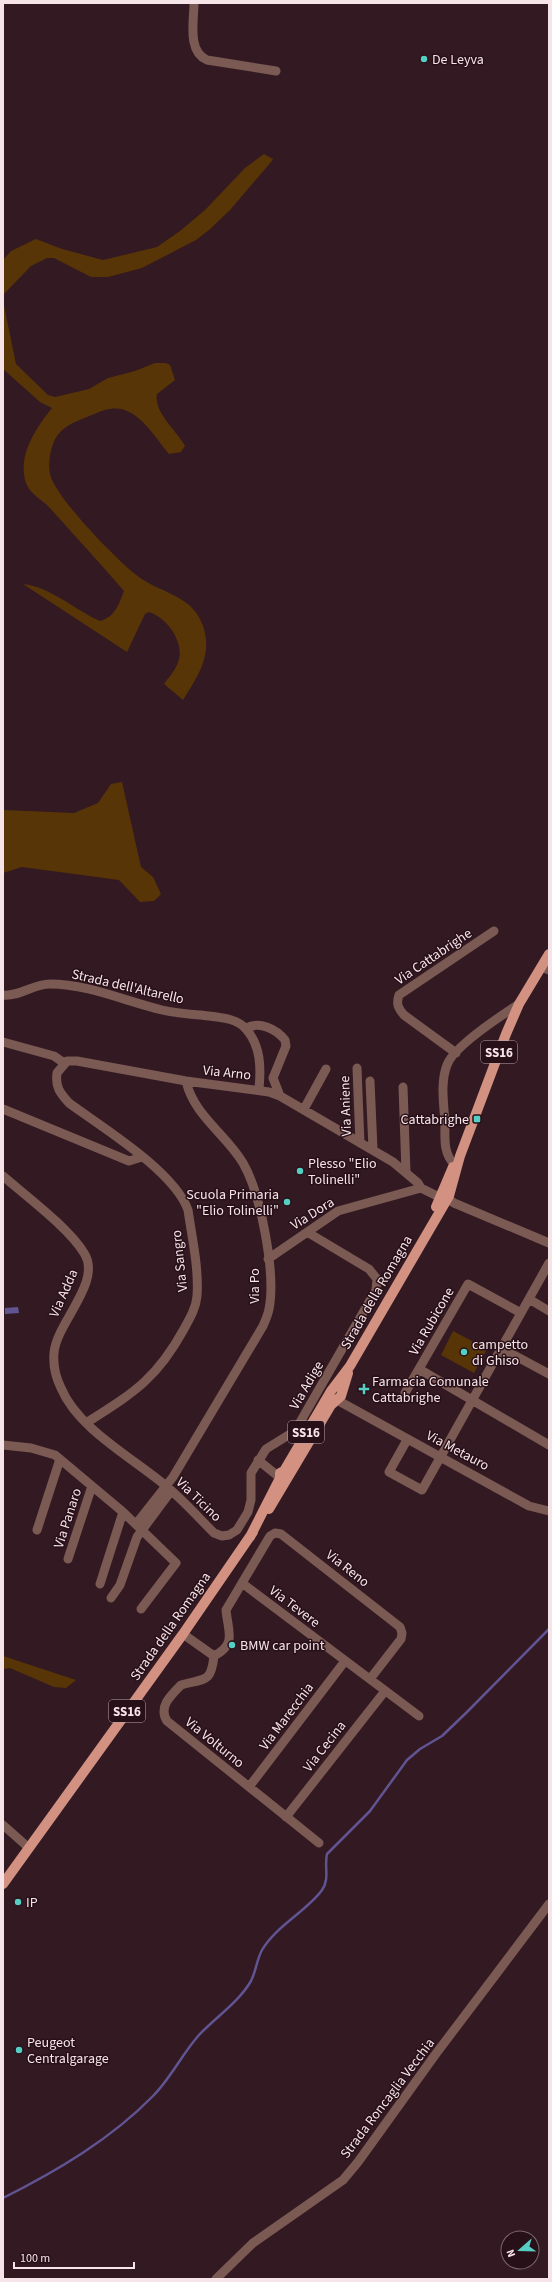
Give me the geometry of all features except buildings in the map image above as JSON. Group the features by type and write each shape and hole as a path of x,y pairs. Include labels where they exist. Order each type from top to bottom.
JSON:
{"main road":[{"name":"Strada della Romagna","path":"3,1884 183,1634 250,1537 284,1475 336,1394 350,1366 427,1231 444,1195 519,1004 545,969 549,954"}],"street":[{"path":"194,3 194,47 200,57 207,60 276,71"},
{"name":"Via Cattabrighe","path":"456,1052 404,1015 398,1007 397,1001 399,995 494,931"},
{"name":"Strada dell'Altarello","path":"3,995 10,996 40,985 57,985 84,989 161,1010 228,1019 246,1028 257,1025 271,1029 285,1040 286,1046 273,1078 280,1096"},
{"path":"457,1160 445,1149 444,1077 447,1064 456,1052 495,1020 519,1004"},
{"path":"246,1028 259,1053 261,1070 259,1089"},
{"path":"3,1042 54,1056 64,1064"},
{"name":"Via Arno","path":"64,1064 77,1060 186,1081 259,1089 280,1096 373,1149 406,1172 423,1189"},
{"name":"Via Sangro","path":"64,1064 56,1073 56,1087 60,1094 69,1103 142,1157 175,1188 184,1200 188,1210 197,1281 194,1310 173,1349 151,1377 134,1392 86,1423"},
{"name":"Via Aniene","path":"357,1068 360,1142"},
{"path":"304,1110 326,1069"},
{"name":"Via Po","path":"168,1488 263,1326 269,1310 268,1259 257,1197 243,1162 193,1102 186,1081"},
{"path":"370,1081 373,1149"},
{"path":"403,1087 406,1172"},
{"path":"3,1109 129,1162 142,1157"},
{"name":"Via Adda","path":"3,1176 73,1238 85,1254 89,1270 85,1285 58,1337 54,1352 55,1371 61,1389 71,1406 86,1423"},
{"path":"423,1189 444,1195 454,1204 549,1244"},
{"name":"Via Dora","path":"268,1259 338,1211 423,1189"},
{"name":"Via Adige","path":"258,1460 266,1449 295,1431 376,1290 377,1279 370,1269 306,1232"},
{"path":"407,1440 389,1472 422,1490 549,1263"},
{"name":"Via Rubicone","path":"405,1393 468,1284 521,1313"},
{"path":"529,1299 549,1311"},
{"path":"501,1348 549,1374"},
{"path":"419,1369 549,1444"},
{"name":"Via Metauro","path":"336,1394 355,1410 407,1440 440,1456 529,1506 549,1511"},
{"name":"Via Ticino","path":"86,1423 168,1488 214,1533 222,1536 230,1535 238,1530 248,1512 252,1473 258,1460"},
{"name":"Via Panaro","path":"3,1445 31,1448 55,1455 123,1512 176,1563 141,1609"},
{"name":"Via Panaro","path":"37,1530 60,1459"},
{"path":"258,1460 284,1475"},
{"name":"Via Panaro","path":"68,1559 92,1486"},
{"path":"111,1598 120,1585 139,1527 168,1488"},
{"path":"100,1584 123,1512"},
{"name":"Via Reno","path":"242,1583 270,1536 275,1533 281,1534 400,1627 402,1633 400,1639 370,1679"},
{"path":"183,1634 214,1656 228,1646 230,1638 226,1610 242,1583"},
{"name":"Via Tevere","path":"242,1583 419,1716"},
{"name":"Via Volturno","path":"214,1656 212,1668 208,1677 200,1682 181,1685 163,1708 163,1714 178,1730 286,1818 320,1843"},
{"name":"Via Marecchia","path":"249,1788 345,1661"},
{"name":"Via Cecina","path":"286,1818 385,1691"},
{"path":"3,1825 29,1848"},
{"name":"Strada Roncaglia Vecchia","path":"216,2279 253,2243 343,2180 358,2162 431,2061 549,1904"}],"shaded area":[{"path":"264,154 273,159 271,162 230,210 196,240 142,268 108,277 91,277 54,258 47,258 31,266 3,295 3,260 11,251 36,239 62,249 103,260 157,247 180,231 205,210 245,168"},
{"path":"3,301 16,364 48,395 55,397 89,389 108,378 135,371 155,363 166,363 170,365 175,380 157,394 157,401 166,421 185,446 181,452 169,454 151,431 137,417 120,409 110,409 68,425 61,431 55,439 52,447 49,466 54,484 63,497 87,527 114,555 140,578 186,603 199,617 206,637 205,656 199,674 183,700 164,684 173,673 177,665 180,649 174,633 163,620 149,612 145,614 127,652 23,584 33,586 53,594 100,621 113,613 124,591 49,507 33,493 26,483 24,463 26,453 34,433 52,408 40,402 3,369"},
{"path":"122,782 141,867 153,877 161,894 154,901 140,902 119,880 22,867 3,873 3,810 74,813 98,803 111,784"},
{"path":"18,1307 19,1313 5,1314 5,1308"},
{"name":"campetto di Ghiso","path":"453,1331 487,1349 474,1373 441,1355"},
{"path":"3,1656 76,1680 66,1688 54,1687 10,1668 3,1669"}],"waterway":[{"path":"3,2198 43,2177 82,2153 137,2112 153,2096 199,2035 246,1989 253,1977 260,1954 268,1941 275,1933 309,1904 322,1890 326,1881 327,1854 370,1811 407,1760 420,1749 442,1736 549,1629"}],"place":[{"name":"De Leyva","path":"424,59"},
{"name":"Cattabrighe","path":"477,1119"},
{"name":"Plesso \"Elio Tolinelli\"","path":"300,1171"},
{"name":"Scuola Primaria \"Elio Tolinelli\"","path":"287,1202"},
{"name":"campetto di Ghiso","path":"464,1352"},
{"name":"Farmacia Comunale Cattabrighe","path":"364,1389"},
{"name":"BMW car point","path":"232,1645"},
{"name":"IP","path":"18,1902"},
{"name":"Peugeot Centralgarage","path":"19,2050"}]}
